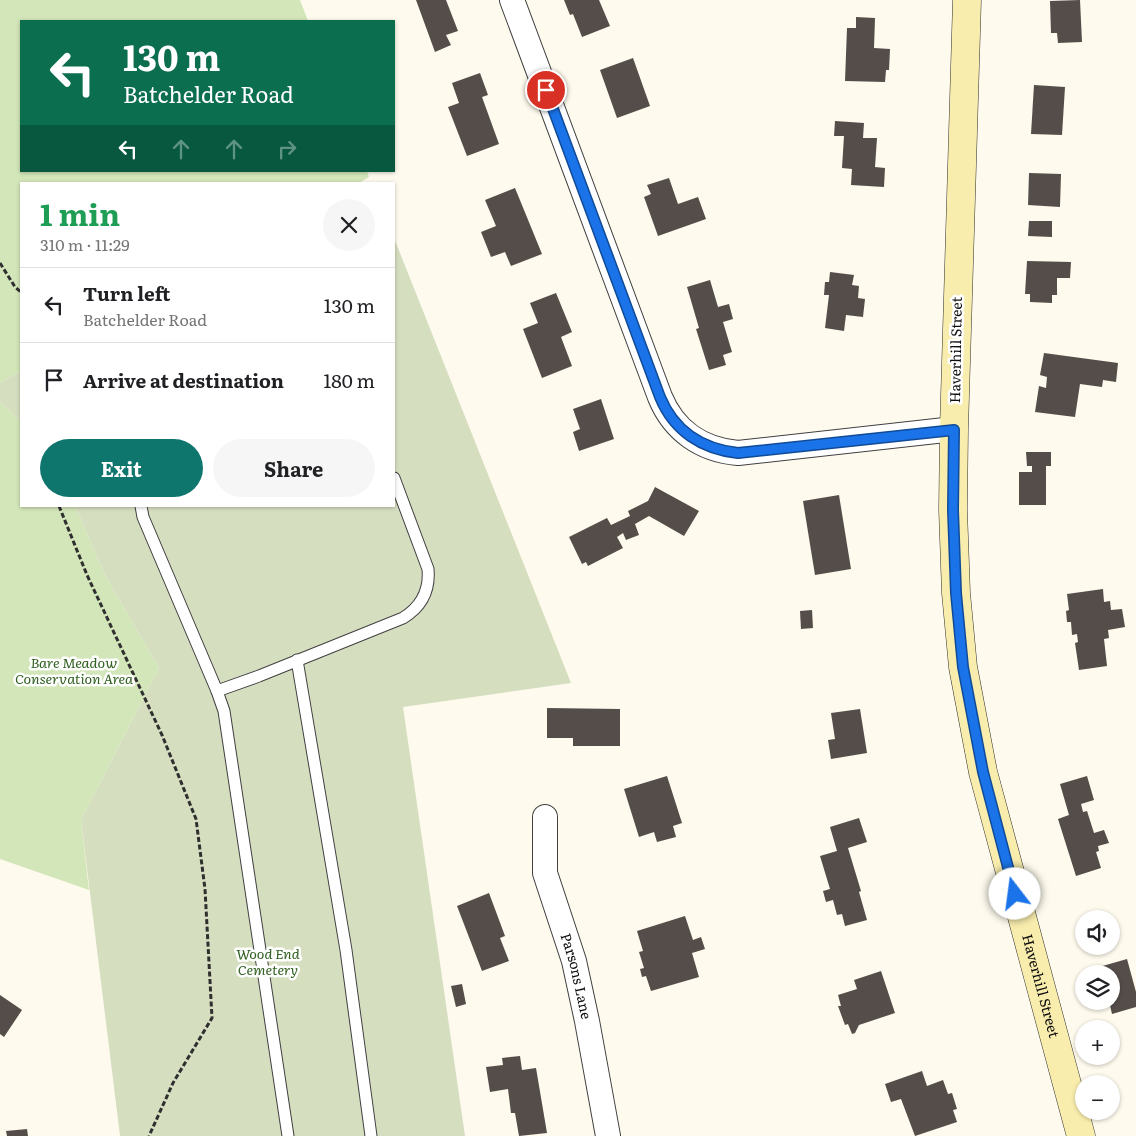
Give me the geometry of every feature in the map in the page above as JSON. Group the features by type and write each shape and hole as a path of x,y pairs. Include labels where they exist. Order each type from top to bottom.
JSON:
{"main road":[{"name":"Haverhill Street","path":"967,0 953,510 956,584 963,667 983,772 1081,1136"}],"street":[{"path":"512,0 660,397 664,407 678,426 695,440 705,445 738,453 954,430"},
{"name":"Parsons Lane","path":"545,817 545,873 574,961 608,1136"}],"lane":[{"path":"218,691 403,618 415,610 424,598 428,577 426,562 395,481"},
{"path":"140,507 218,691 227,729 288,1136"},
{"path":"297,660 346,950 371,1136"}],"path":[{"path":"0,263 15,287 20,291"},
{"path":"59,507 87,575 162,734 196,819 205,889 212,1018 173,1083 149,1136"}],"green space":[{"path":"0,0 300,0 308,20 20,20 20,172 367,172 369,177 360,182 20,182 20,372 0,383"},
{"name":"Wood End Cemetery","path":"395,241 571,683 403,707 465,1136 120,1136 81,820 159,668 105,575 75,507 395,507"},
{"path":"20,372 20,420 0,402 0,383"},
{"name":"Bare Meadow Conservation Area","path":"0,402 20,420 20,507 75,507 105,575 159,668 81,820 89,890 0,859"}],"building":[{"path":"416,0 446,0 458,31 446,35 451,45 435,52"},
{"path":"564,0 599,0 610,26 582,37 573,14 570,15"},
{"path":"1080,0 1082,42 1058,43 1057,33 1051,33 1050,1"},
{"path":"856,17 875,18 874,48 890,49 889,70 886,70 885,82 845,81 847,28 856,28"},
{"path":"633,58 650,106 617,118 600,70"},
{"path":"480,73 488,95 482,97 499,144 467,156 448,107 459,103 452,83"},
{"path":"1034,85 1065,87 1062,135 1031,134"},
{"path":"835,121 864,123 863,138 877,138 875,167 885,168 884,187 851,185 852,169 842,168 844,136 834,136"},
{"path":"1029,173 1061,174 1060,207 1028,205"},
{"path":"669,178 678,204 698,197 706,219 658,236 644,197 651,194 647,185"},
{"path":"515,188 542,254 511,266 505,252 491,257 481,232 496,226 485,200"},
{"path":"1029,221 1052,221 1052,237 1028,236"},
{"path":"1027,261 1071,262 1070,278 1057,278 1057,295 1052,295 1052,303 1030,302 1030,294 1025,294"},
{"path":"830,272 854,275 852,285 859,286 858,298 865,299 863,317 846,315 844,331 825,328 829,295 824,295 825,282 829,282"},
{"path":"710,280 718,307 729,304 733,319 723,322 732,352 723,355 726,365 709,370 696,329 699,328 687,287"},
{"path":"556,293 572,332 561,337 572,366 542,378 523,329 538,323 530,303"},
{"path":"1044,353 1118,363 1116,382 1103,380 1102,387 1080,384 1075,417 1035,412 1039,386 1046,388 1047,377 1040,375"},
{"path":"601,399 614,439 579,451 573,432 580,429 573,409"},
{"path":"1026,452 1051,452 1051,466 1046,466 1046,505 1019,505 1019,472 1032,472 1032,466 1027,466"},
{"path":"655,487 699,511 684,536 649,516 635,524 639,535 626,540 623,533 617,537 623,548 588,566 586,562 582,564 569,537 607,518 611,525 630,516 628,511 648,501"},
{"path":"839,495 851,569 815,575 803,501"},
{"path":"1103,589 1104,602 1110,601 1111,610 1122,609 1125,627 1108,630 1109,638 1104,639 1107,666 1079,670 1075,643 1078,642 1077,634 1072,635 1071,622 1067,622 1066,611 1069,610 1067,594"},
{"path":"812,610 813,628 801,629 800,611"},
{"path":"547,708 620,709 620,746 573,746 573,738 547,738"},
{"path":"860,709 867,753 831,759 828,740 835,739 831,713"},
{"path":"667,776 682,823 673,826 676,837 657,842 654,832 639,837 624,789"},
{"path":"1087,776 1094,800 1081,804 1083,812 1087,811 1094,833 1104,830 1109,843 1098,846 1099,851 1096,852 1101,868 1076,876 1058,819 1069,815 1060,784"},
{"path":"859,818 867,842 848,848 861,891 859,892 867,920 845,926 842,914 837,915 833,900 826,902 823,891 830,889 820,856 837,851 830,827"},
{"path":"489,893 505,936 500,938 509,961 482,971 457,906"},
{"path":"685,916 693,940 701,937 705,949 692,953 699,977 651,991 646,976 642,977 640,969 644,968 639,952 643,951 637,931"},
{"path":"1127,959 1136,992 1136,1007 1112,1014 1111,1010 1120,1010 1120,965 1106,965"},
{"path":"881,971 895,1013 859,1025 855,1033 852,1034 848,1024 845,1025 838,1006 841,1006 838,995 857,989 854,980"},
{"path":"462,984 466,1004 456,1007 451,986"},
{"path":"0,995 22,1010 4,1037 0,1034"},
{"path":"520,1056 522,1070 536,1068 547,1133 519,1136 515,1113 511,1113 508,1089 490,1092 486,1067 503,1065 502,1058"},
{"path":"922,1071 927,1086 943,1080 948,1094 952,1093 957,1109 953,1110 957,1122 915,1136 901,1099 891,1102 885,1084"},
{"path":"27,1129 28,1136 7,1136 6,1131"}],"route":[{"path":"546,90 664,407 670,417 686,433 705,445 727,452 738,453 954,430 953,510 956,593 963,667 983,772 1015,894"}]}
